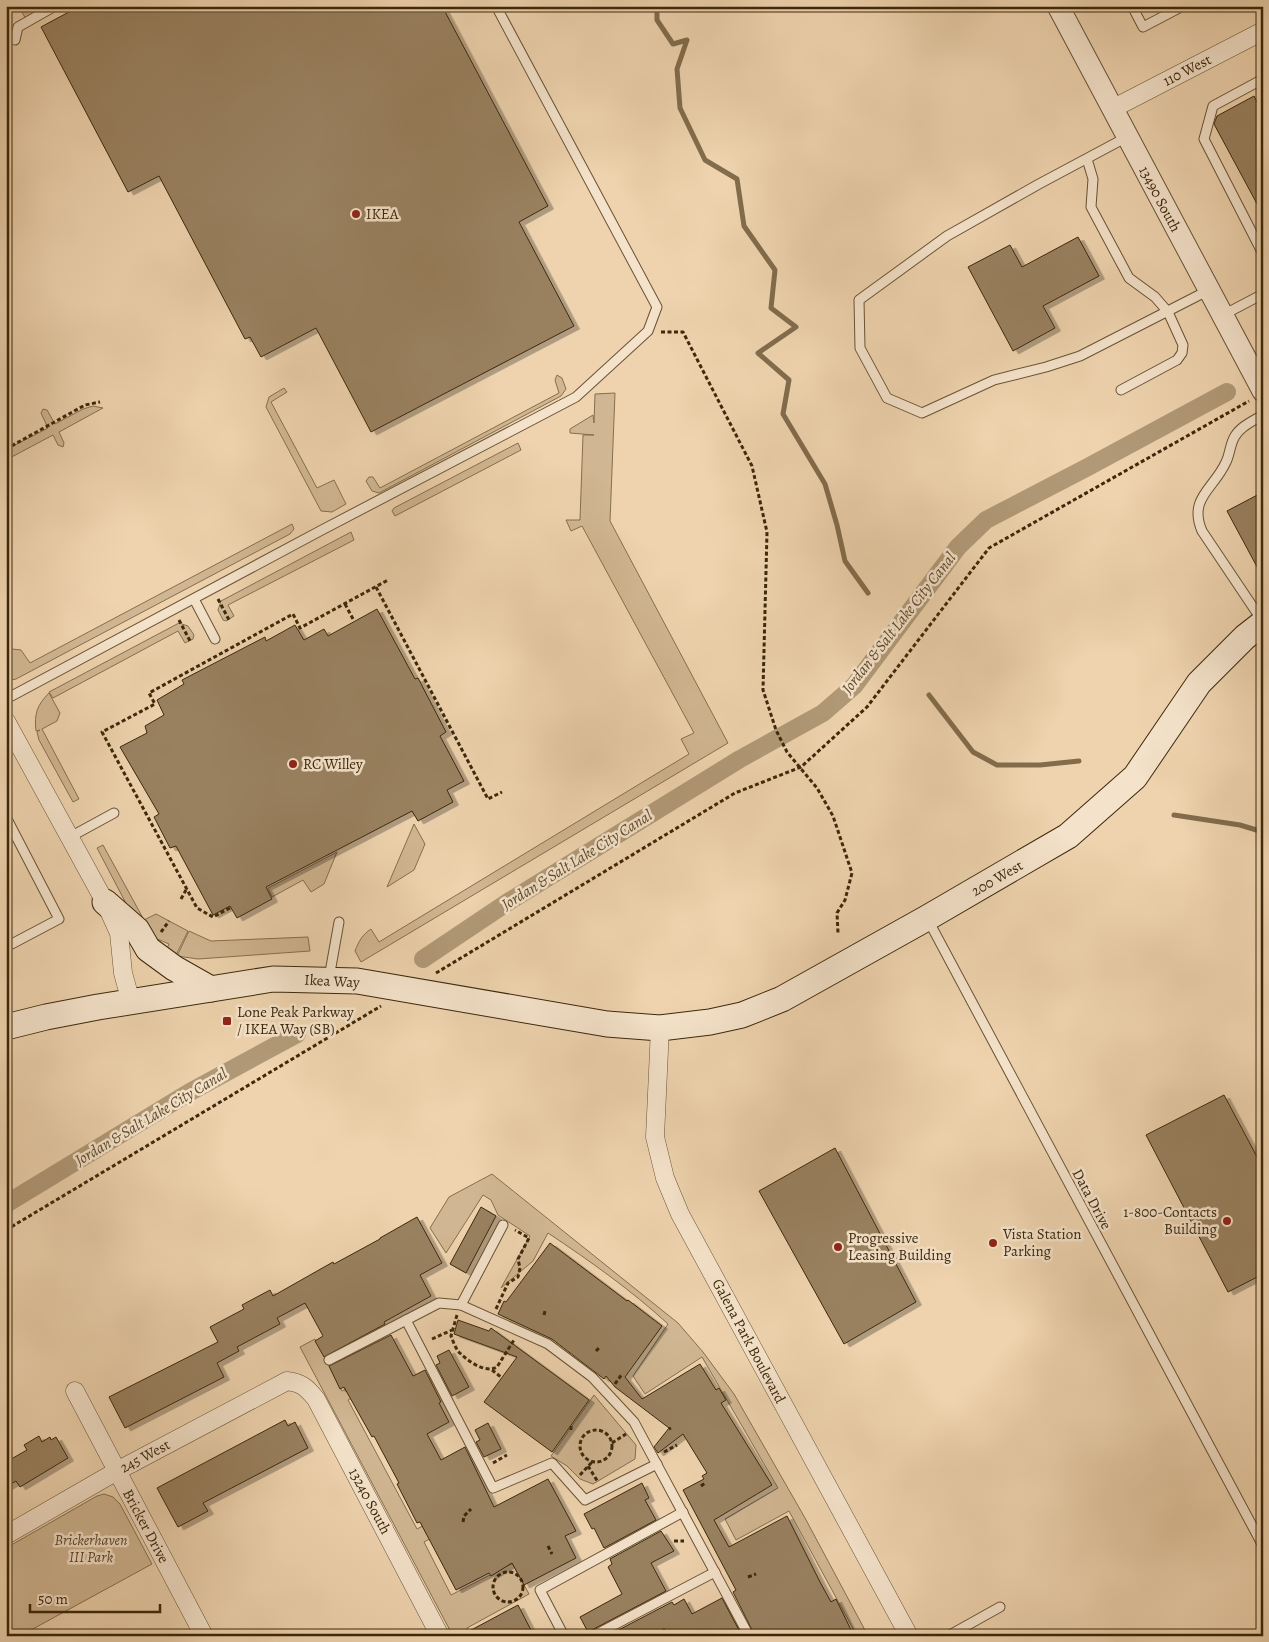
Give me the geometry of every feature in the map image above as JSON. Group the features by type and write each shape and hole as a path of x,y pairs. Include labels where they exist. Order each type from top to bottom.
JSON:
{"main road":[{"name":"200 West","path":"660,1028 710,1022 742,1015 776,1001 927,918 1068,836 1135,777 1199,683 1263,622"},
{"path":"105,902 137,930 148,949 174,968 211,989"},
{"name":"Ikea Way","path":"6,1027 46,1017 273,979 357,981 607,1024 660,1028"}],"street":[{"name":"13490 South","path":"1058,6 1209,290 1258,395"},
{"name":"110 West","path":"1112,109 1262,35"},
{"path":"6,721 105,902 119,933 123,973 131,1002"},
{"name":"Galena Park Boulevard","path":"660,1028 655,1137 665,1178 680,1214 908,1636"},
{"name":"245 West","path":"6,1535 117,1471 287,1381"},
{"name":"13240 South","path":"287,1381 299,1383 316,1398 440,1636"},
{"name":"Bricker Drive","path":"75,1391 204,1636"}],"lane":[{"path":"15,40 18,27 56,6"},
{"path":"6,699 576,398 648,331 657,307 496,6"},
{"path":"1132,6 1143,27 1183,6"},
{"path":"1263,79 1213,106 1204,139 1263,254"},
{"path":"1127,137 947,236 859,300 860,348 887,398 922,413 994,380 1080,356 1209,290"},
{"path":"1087,159 1093,179 1091,207 1129,278 1155,297 1168,312 1183,345 1182,353 1177,360 1121,390"},
{"path":"1222,316 1263,294"},
{"path":"1263,415 1243,427 1234,437 1227,462 1215,481 1203,494 1198,506 1199,525 1202,531 1263,622"},
{"path":"194,599 215,639"},
{"path":"70,837 114,813"},
{"path":"6,817 59,919 6,947"},
{"name":"Data Drive","path":"927,918 1263,1546"},
{"path":"329,981 339,922"},
{"path":"461,1305 503,1225"},
{"path":"329,1360 439,1303 461,1305 548,1344 592,1377 634,1422 749,1636"},
{"path":"406,1320 493,1488 552,1463 585,1500 657,1464"},
{"path":"564,1636 540,1590 683,1512"},
{"path":"593,1636 715,1572"},
{"path":"948,1636 1000,1607"}],"path":[{"path":"648,331 683,332 752,466 767,532 763,690 776,730 787,752 817,788 833,816 852,873 845,900 837,913 838,933"},
{"path":"6,1230 735,793 801,767 867,707 988,548 1258,395"},
{"path":"6,449 85,405 100,402"},
{"path":"230,908 213,917 197,908 102,732 154,704 149,693 293,614 300,628 388,580"},
{"path":"376,587 488,799 502,792"},
{"path":"218,599 229,620"},
{"path":"345,604 353,619"},
{"path":"179,620 190,641"},
{"path":"181,899 186,890"},
{"path":"492,1319 508,1283 518,1277 520,1268 518,1259 529,1238 515,1230"},
{"path":"461,1305 450,1336 458,1351 482,1369 492,1370 501,1377"},
{"path":"432,1339 452,1329"},
{"path":"492,1370 497,1367 510,1348 518,1330"},
{"path":"612,1387 622,1374"},
{"path":"571,1426 571,1431"},
{"path":"598,1429 608,1434 612,1443 612,1450 606,1459 601,1462 592,1462 585,1458 580,1449 584,1434 598,1429"},
{"path":"612,1443 626,1434"},
{"path":"664,1452 677,1444"},
{"path":"494,1463 507,1455"},
{"path":"580,1475 592,1462"},
{"path":"701,1486 705,1483"},
{"path":"463,1522 464,1516 471,1509"},
{"path":"674,1541 683,1540 686,1543"},
{"path":"548,1546 552,1554"},
{"path":"504,1573 514,1574 521,1581 521,1594 514,1601 500,1600 494,1592 496,1578 504,1573"},
{"path":"493,1574 496,1578"},
{"path":"748,1578 756,1574"},
{"path":"663,1629 667,1636"},
{"path":"779,1635 786,1632"}],"green space":[{"path":"6,6 52,6 27,21 19,7 6,14"},
{"path":"557,375 562,378 566,389 561,396 379,493 372,491 366,481 369,477 373,477 380,488 559,393 555,380"},
{"path":"284,388 287,392 271,402 317,488 334,480 346,504 332,512 321,511 266,407 269,397"},
{"path":"615,393 610,521 728,743 361,962 355,951 361,938 371,929 379,942 689,754 681,739 694,733 582,526 571,531 566,520 580,520 583,435 594,435 570,433 570,429 593,415 594,423 595,394"},
{"path":"93,406 103,408 59,432 64,443 63,447 58,445 53,435 6,460 6,448 48,428 41,413 43,409 47,410 55,424 83,409"},
{"path":"518,443 521,450 395,516 392,511 394,508"},
{"path":"292,524 294,529 290,534 16,679 6,681 6,646 21,650 30,663"},
{"path":"351,532 354,540 228,605 234,616 226,621 223,620 218,610 221,601"},
{"path":"179,623 188,626 194,635 193,639 185,643 178,631 53,698 49,692"},
{"path":"49,693 60,713 57,721 42,729 79,799 73,802 39,740 37,732 40,730 36,731 37,710"},
{"path":"414,824 425,844 414,870 387,887"},
{"path":"103,845 144,920 156,914 188,931 175,957 165,953 169,944 141,932 97,848"},
{"path":"337,852 324,884 311,892 303,880 272,897 268,888"},
{"path":"189,931 211,941 308,937 310,951 198,959 177,956"},
{"path":"492,1174 678,1323 703,1352 734,1394 805,1518 866,1632 857,1636 789,1511 736,1540 725,1519 778,1488 702,1357 645,1394 633,1376 668,1324 610,1276 548,1233 533,1261 501,1288 530,1236 498,1215 491,1200 483,1195 446,1253 430,1228 449,1197"},
{"path":"315,1339 342,1391 403,1358 403,1370 348,1400 417,1529 473,1499 480,1512 424,1542 451,1595 511,1564 513,1564 529,1594 467,1628 471,1636 453,1636 300,1347"},
{"path":"594,1395 636,1445 635,1459 593,1484 580,1479 567,1466 551,1456"},
{"name":"Brickerhaven III Park","path":"104,1494 113,1497 120,1504 152,1564 20,1636 6,1636 6,1548 97,1496"}],"building":[{"name":"IKEA","path":"80,6 442,6 548,206 519,222 574,326 371,432 316,328 261,357 250,337 245,339 159,176 128,192 41,27"},
{"path":"1254,96 1263,113 1263,215 1214,124 1217,116"},
{"path":"1078,237 1099,276 1043,306 1055,328 1013,351 968,267 1010,245 1022,267"},
{"path":"1263,492 1263,578 1227,511"},
{"name":"RC Willey","path":"377,609 415,679 418,678 446,732 440,736 464,781 447,790 453,802 418,821 412,811 266,887 272,899 237,918 230,906 213,915 176,846 170,848 154,817 159,814 120,747 147,733 145,726 164,715 157,700 184,684 182,680 265,637 266,641 295,625 304,640 324,629 328,636"},
{"name":"1-800-Contacts Building","path":"1224,1095 1263,1168 1263,1274 1228,1292 1146,1135"},
{"name":"Progressive Leasing Building","path":"835,1148 916,1302 844,1344 759,1191"},
{"path":"481,1207 496,1216 466,1273 450,1264"},
{"path":"417,1217 442,1263 420,1275 431,1296 384,1322 385,1324 324,1357 315,1341 323,1336 305,1303 277,1318 280,1324 237,1347 239,1351 217,1363 224,1377 125,1428 109,1397 218,1342 210,1327 244,1309 242,1305 270,1290 273,1296"},
{"path":"550,1243 662,1326 625,1377 642,1399 700,1364 716,1390 719,1388 726,1400 721,1403 772,1485 714,1520 729,1547 787,1516 831,1602 836,1599 852,1632 845,1636 755,1636 733,1592 736,1590 683,1490 704,1479 702,1476 707,1473 683,1434 658,1453 654,1447 669,1428 615,1387 606,1376 604,1379 552,1339 498,1314 504,1301 506,1302"},
{"path":"458,1320 489,1331 491,1328 589,1400 552,1452 484,1402 517,1357 454,1334"},
{"path":"391,1335 413,1376 425,1370 449,1422 427,1434 441,1460 465,1447 494,1507 548,1479 576,1531 565,1536 576,1558 524,1585 512,1563 491,1576 489,1573 456,1590 420,1522 417,1523 397,1484 399,1483 374,1436 372,1437 344,1387 340,1389 329,1366"},
{"path":"449,1350 469,1387 452,1396 436,1365 440,1363 437,1356"},
{"path":"285,1420 288,1426 295,1422 308,1448 203,1503 208,1511 178,1527 157,1488"},
{"path":"488,1423 501,1449 484,1457 476,1442 480,1440 475,1430"},
{"path":"39,1436 42,1442 50,1437 51,1440 56,1437 68,1458 20,1487 16,1481 6,1487 6,1462 27,1450 24,1445"},
{"path":"642,1483 649,1498 645,1500 656,1520 604,1548 594,1528 592,1529 584,1514"},
{"path":"661,1531 674,1551 651,1563 666,1591 588,1632 580,1617 622,1594 608,1567 612,1564 610,1559"},
{"path":"722,1598 742,1636 607,1636 672,1602 674,1605 684,1599 692,1614"},
{"path":"518,1605 534,1636 460,1636"}],"waterway":[{"path":"657,6 657,20 673,44 687,40 677,69 680,108 705,160 737,179 744,226 775,270 771,308 796,327 758,353 789,380 783,414 825,484 845,561 868,593"},
{"name":"Jordan & Salt Lake City Canal","path":"423,959 508,902 740,759 823,713 854,686 958,547 986,520 1227,392"},
{"path":"929,695 973,752 997,765 1040,765 1079,761"},
{"path":"1174,815 1240,825 1263,832"},
{"name":"Jordan & Salt Lake City Canal","path":"6,1204 190,1092 297,1034"}],"place":[{"name":"IKEA","path":"356,214"},
{"name":"RC Willey","path":"293,764"},
{"name":"Lone Peak Parkway / IKEA Way (SB)","path":"227,1021"},
{"name":"1-800-Contacts Building","path":"1227,1221"},
{"name":"Vista Station Parking","path":"993,1243"},
{"name":"Progressive Leasing Building","path":"838,1247"}]}
